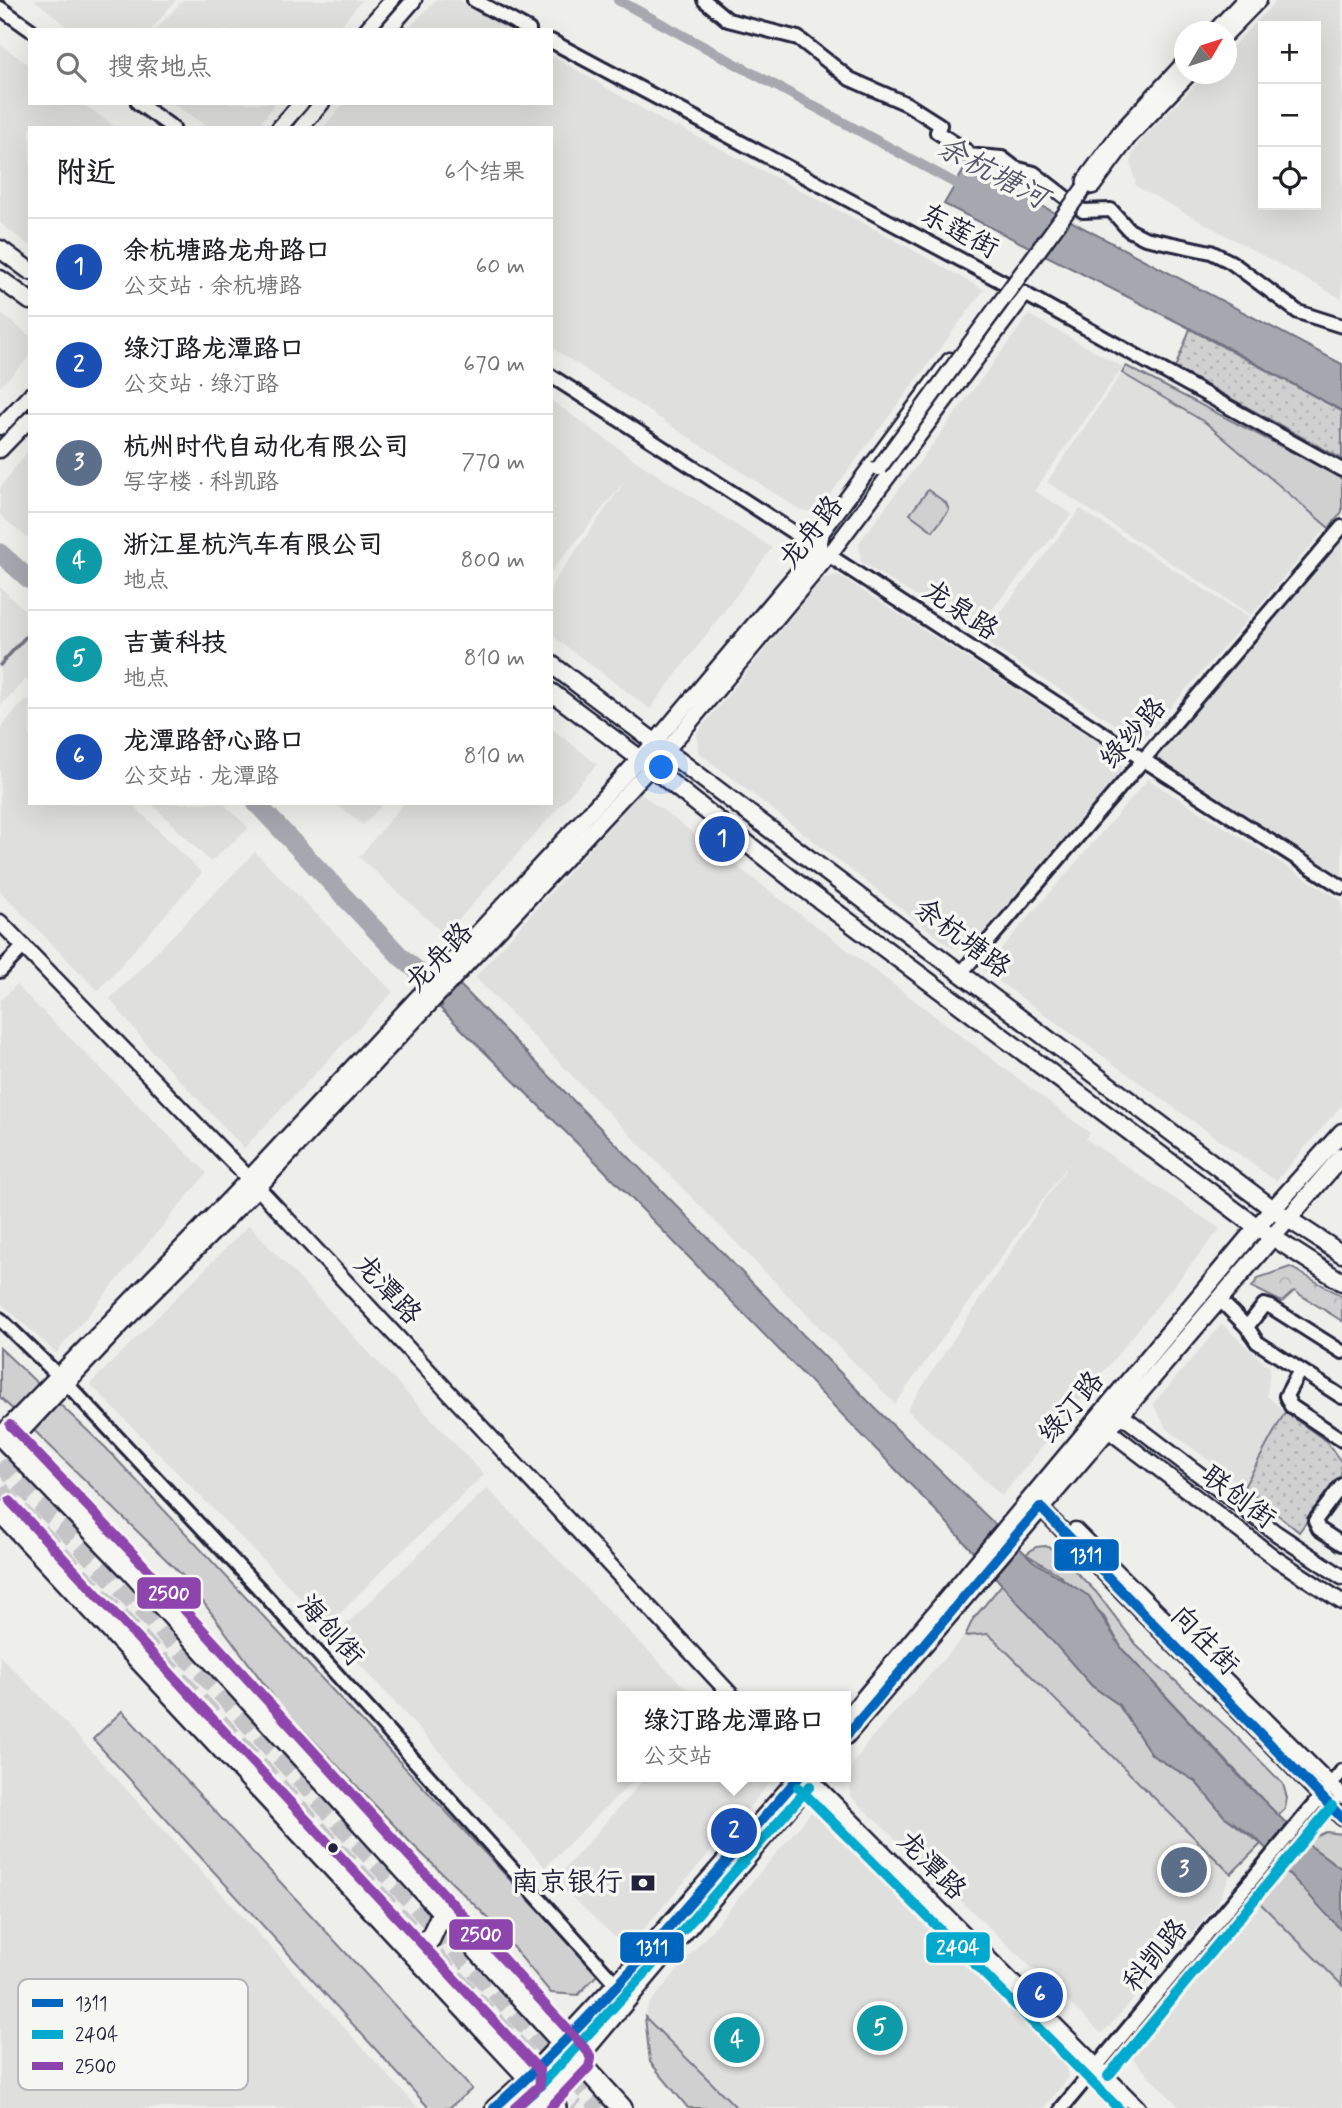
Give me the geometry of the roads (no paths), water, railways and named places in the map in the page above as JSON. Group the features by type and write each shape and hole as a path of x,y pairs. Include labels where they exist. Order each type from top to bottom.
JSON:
{"main road":[{"path":"0,249 28,270"},
{"path":"0,279 28,300"},
{"name":"余杭塘路","path":"553,665 1287,1220 1342,1254"},
{"name":"余杭塘路","path":"553,693 646,762 793,880 1257,1227 1342,1282"},
{"name":"绿汀路","path":"851,1714 1012,1532 1257,1227 1342,1132"},
{"name":"绿汀路","path":"1038,1499 1107,1429 1342,1156"},
{"path":"3,1438 128,1568 622,2108"},
{"path":"0,1511 528,2078 546,2105 577,2060 805,1782"},
{"name":"绿汀路","path":"851,1730 982,1567"},
{"path":"494,2108 528,2078 804,1782"},
{"path":"407,1947 430,1939 442,1913"}],"street":[{"path":"368,28 392,0"},
{"path":"390,28 414,0"},
{"path":"474,0 526,28"},
{"path":"704,0 729,20 798,38 850,79 907,104 940,125 937,132 967,151 967,155 1002,158 1015,168 1034,173 1083,211 1111,210 1129,230 1145,238 1211,252 1231,262 1298,312 1342,326"},
{"path":"1224,21 1244,0"},
{"path":"1237,23 1259,0"},
{"path":"0,8 28,28"},
{"name":"东莲街","path":"553,42 1025,294 1342,470"},
{"path":"1174,75 1121,131 1085,180 1084,188 1093,186 1129,137 1179,84"},
{"path":"141,105 170,126"},
{"path":"281,126 299,105"},
{"path":"303,126 320,105"},
{"name":"龙舟路","path":"860,479 880,476 1084,188"},
{"name":"龙舟路","path":"824,550 822,532 1006,284"},
{"name":"龙舟路","path":"3,1438 64,1380 253,1183 661,746 824,550 1025,294"},
{"name":"龙泉路","path":"553,377 824,550 1143,762 1342,887"},
{"path":"0,427 28,397"},
{"path":"0,450 28,421"},
{"name":"绿纱路","path":"962,972 1342,527"},
{"name":"龙潭路","path":"0,922 253,1183 727,1691"},
{"path":"0,971 24,946"},
{"path":"1219,1299 1247,1326 1257,1342 1342,1397"},
{"path":"1247,1326 1264,1305 1342,1352"},
{"name":"海创街","path":"0,1319 64,1380 266,1596 616,1984"},
{"path":"1300,1370 1286,1396 1291,1406 1342,1440"},
{"name":"联创街","path":"1119,1414 1276,1534 1342,1577"},
{"name":"联创街","path":"1107,1429 1275,1558 1342,1602"},
{"path":"1341,1489 1315,1521 1319,1529 1342,1544"},
{"name":"向往街","path":"1038,1499 1326,1790 1342,1818"},
{"name":"科凯路","path":"1062,2108 1342,1772"},
{"name":"龙潭路","path":"812,1782 1138,2108"},
{"name":"向往街","path":"1326,1790 1342,1796"}],"waterway":[{"name":"余杭塘河","path":"618,0 966,189"},
{"path":"0,553 28,578"},
{"path":"0,665 28,634"},
{"path":"258,805 401,957 469,1014"}],"tunnel":[{"path":"0,1462 208,1679 601,2108"},
{"path":"0,1490 208,1710 575,2108"}],"place":[{"name":"余杭塘路龙舟路口","path":"722,839"},
{"name":"绿汀路龙潭路口","path":"734,1831"},
{"name":"杭州时代自动化有限公司","path":"1184,1870"},
{"name":"南京银行","path":"643,1883"},
{"name":"龙潭路舒心路口","path":"1040,1995"},
{"name":"吉黄科技","path":"880,2028"},
{"name":"浙江星杭汽车有限公司","path":"737,2040"}]}
